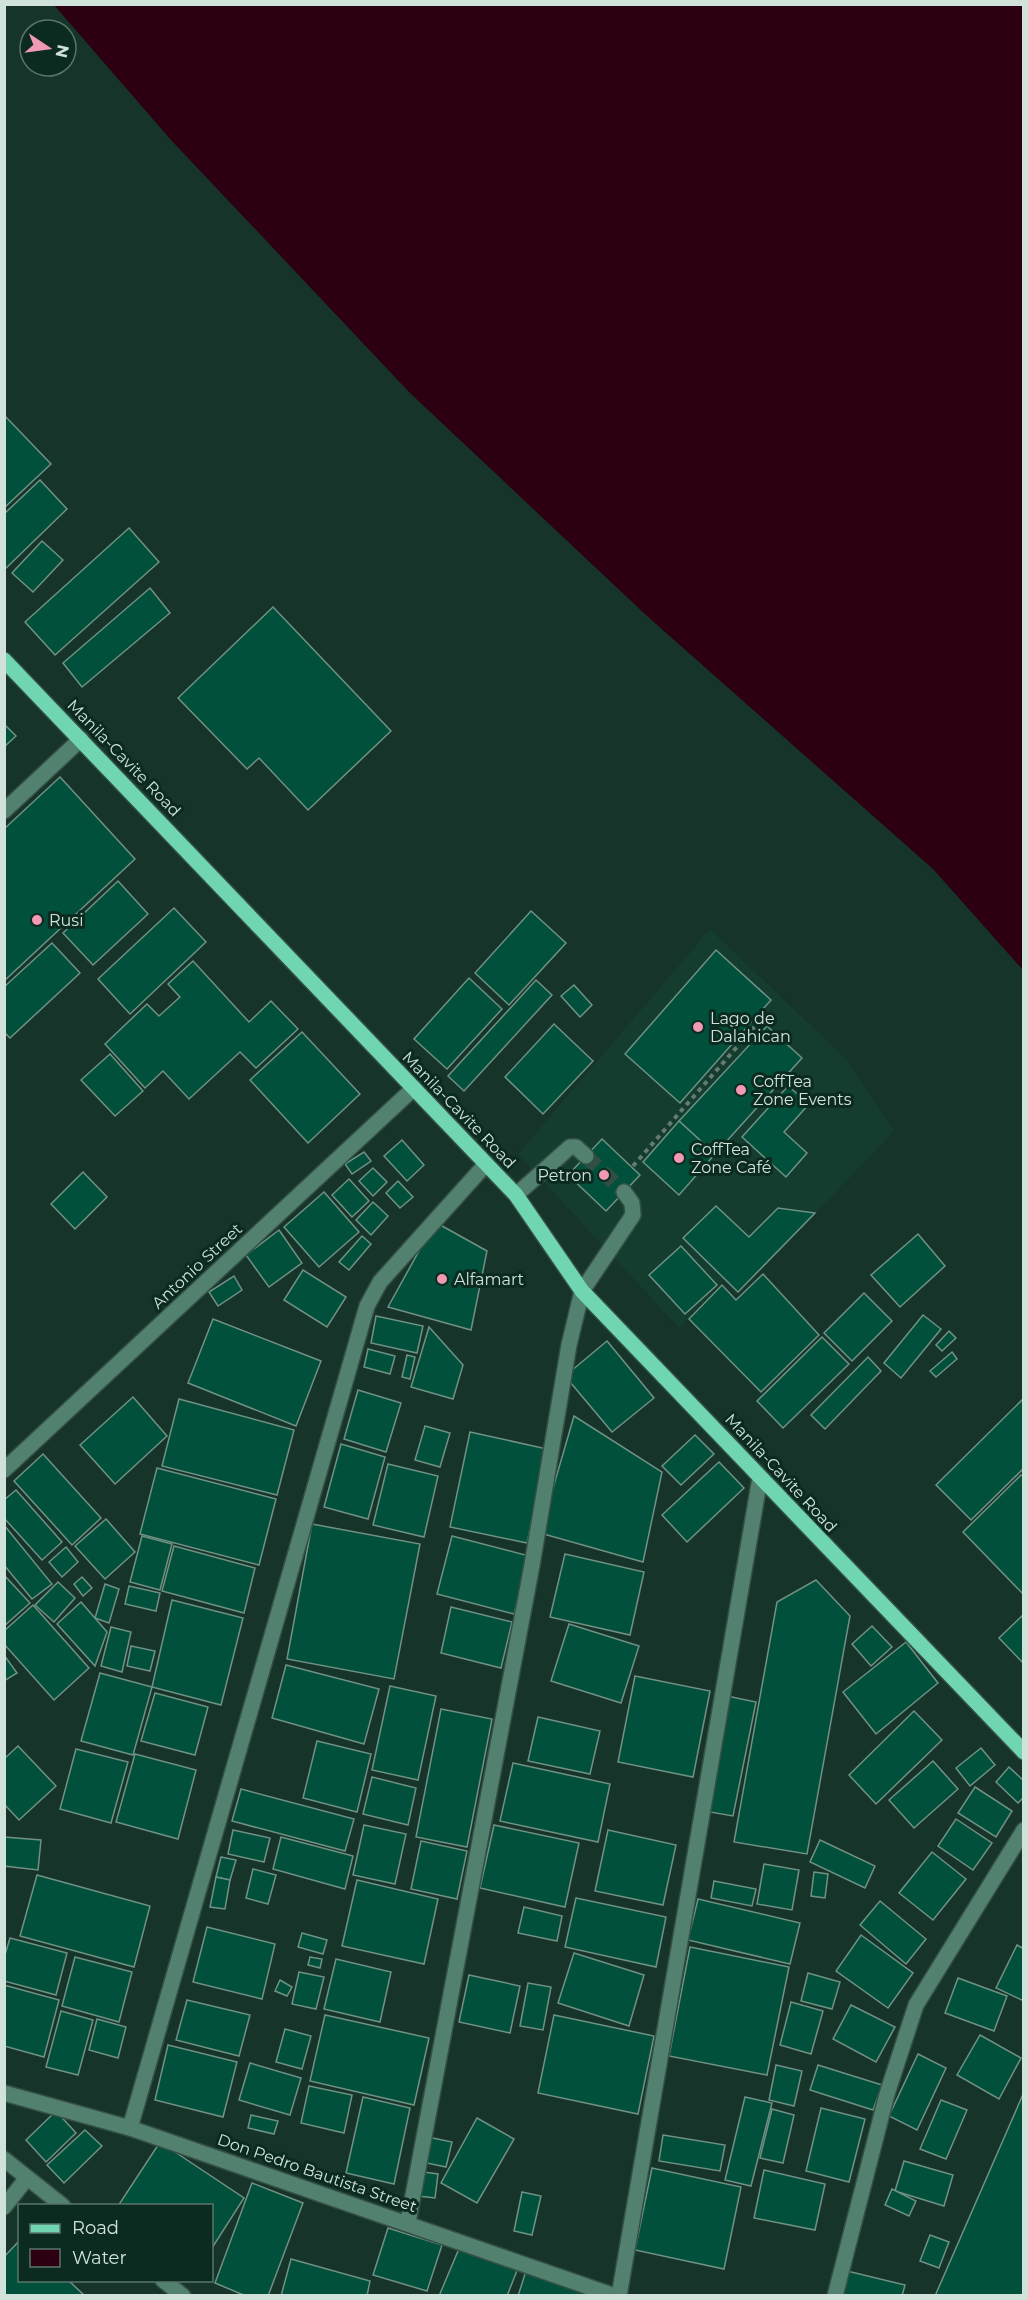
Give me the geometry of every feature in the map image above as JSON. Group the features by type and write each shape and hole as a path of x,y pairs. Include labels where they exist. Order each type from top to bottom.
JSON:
{"main road":[{"name":"Manila-Cavite Road","path":"4,660 516,1195 582,1291 1023,1752"}],"street":[{"path":"4,811 81,739"},
{"name":"Antonio Street","path":"4,1470 414,1088"},
{"path":"516,1195 570,1147 576,1147 586,1156"},
{"path":"130,2128 367,1306 380,1282 486,1164"},
{"path":"408,2223 532,1565 569,1345 582,1291 633,1215 632,1203 624,1192"},
{"path":"617,2295 760,1478"},
{"path":"835,2295 887,2094 916,2005 1023,1830"},
{"name":"Don Pedro Bautista Street","path":"4,2093 130,2128 617,2295"},
{"path":"4,2159 62,2204"},
{"path":"4,2207 27,2178"},
{"path":"166,2282 183,2295"}],"path":[{"path":"632,1167 764,1016"}],"shaded area":[{"path":"710,929 845,1058 894,1131 737,1295 723,1281 679,1328 518,1154"}],"water":[{"path":"54,5 1023,5 1023,970 933,869 647,616 410,393 171,140 78,33 78,18 65,18"}],"building":[{"path":"4,415 51,464 4,508"},
{"path":"40,480 67,509 4,570 4,514"},
{"path":"129,528 159,562 55,655 25,622"},
{"path":"42,541 63,560 33,592 12,573"},
{"path":"150,588 170,613 82,687 63,663"},
{"path":"273,607 391,731 308,810 259,758 247,769 178,698"},
{"path":"4,724 16,736 4,747"},
{"name":"Rusi","path":"60,777 135,859 4,981 4,829"},
{"path":"118,881 148,914 93,965 63,933"},
{"path":"174,908 206,942 130,1014 98,979"},
{"path":"531,911 566,943 509,1005 475,973"},
{"path":"52,943 80,973 10,1038 4,1032 4,987"},
{"name":"Lago de Dalahican","path":"716,950 771,1000 680,1103 625,1054"},
{"path":"193,961 249,1022 271,1001 298,1029 256,1068 240,1052 189,1099 163,1071 145,1088 105,1044 147,1004 159,1016 180,997 168,984"},
{"path":"469,978 502,1009 447,1069 414,1039"},
{"path":"536,980 552,995 464,1091 448,1076"},
{"path":"574,985 592,1005 580,1017 561,996"},
{"path":"554,1024 593,1061 543,1114 505,1077"},
{"name":"CoffTea Zone Events","path":"767,1026 802,1058 715,1154 679,1121"},
{"path":"302,1032 360,1094 308,1143 250,1080"},
{"path":"110,1054 143,1091 115,1116 81,1080"},
{"path":"788,1086 809,1104 784,1132 807,1153 786,1177 742,1137"},
{"name":"CoffTea Zone Café","path":"679,1121 715,1154 679,1195 643,1162"},
{"name":"Petron","path":"602,1139 640,1175 606,1211 568,1175"},
{"path":"402,1140 424,1165 407,1181 384,1156"},
{"path":"364,1152 371,1161 352,1174 345,1164"},
{"path":"373,1168 387,1182 373,1196 359,1181"},
{"path":"83,1172 107,1197 75,1229 51,1204"},
{"path":"349,1179 369,1201 352,1217 332,1195"},
{"path":"398,1181 413,1197 400,1208 386,1193"},
{"path":"324,1192 359,1232 319,1267 284,1227"},
{"path":"373,1202 388,1216 371,1235 356,1220"},
{"path":"716,1206 749,1237 778,1208 815,1213 738,1292 683,1238"},
{"name":"Alfamart","path":"435,1222 487,1251 471,1330 388,1307"},
{"path":"279,1230 302,1263 269,1287 246,1255"},
{"path":"918,1234 945,1266 900,1307 871,1275"},
{"path":"362,1236 371,1244 349,1270 339,1262"},
{"path":"681,1246 717,1285 685,1314 649,1275"},
{"path":"303,1270 346,1297 327,1327 284,1300"},
{"path":"763,1274 819,1335 761,1392 689,1319 722,1285 736,1300"},
{"path":"234,1276 242,1290 218,1306 209,1292"},
{"path":"864,1293 892,1321 852,1361 824,1333"},
{"path":"923,1315 941,1329 901,1378 884,1363"},
{"path":"376,1316 423,1326 417,1353 371,1343"},
{"path":"213,1319 321,1361 296,1426 188,1383"},
{"path":"429,1327 463,1365 453,1399 411,1387"},
{"path":"949,1331 956,1338 942,1351 936,1345"},
{"path":"822,1337 849,1364 783,1428 757,1401"},
{"path":"607,1341 654,1398 612,1432 565,1376"},
{"path":"368,1349 395,1356 390,1374 364,1367"},
{"path":"952,1352 957,1359 936,1377 930,1371"},
{"path":"407,1355 415,1357 410,1379 402,1377"},
{"path":"868,1357 881,1371 825,1429 811,1415"},
{"path":"358,1390 401,1403 386,1452 344,1439"},
{"path":"133,1397 167,1436 115,1484 80,1445"},
{"path":"1024,1398 1024,1468 971,1520 936,1485"},
{"path":"179,1399 294,1430 277,1495 162,1466"},
{"path":"574,1416 662,1472 643,1562 540,1533"},
{"path":"425,1426 450,1433 440,1467 415,1460"},
{"path":"470,1432 547,1449 527,1543 450,1527"},
{"path":"695,1435 714,1454 681,1485 662,1466"},
{"path":"341,1444 385,1457 368,1519 324,1507"},
{"path":"43,1454 101,1518 72,1545 14,1481"},
{"path":"719,1462 744,1488 687,1542 662,1515"},
{"path":"388,1464 438,1476 424,1537 373,1525"},
{"path":"157,1468 276,1499 259,1565 140,1534"},
{"path":"1021,1475 1024,1477 1024,1595 963,1532"},
{"path":"16,1490 62,1542 42,1560 4,1518 4,1500"},
{"path":"106,1519 135,1552 105,1579 75,1546"},
{"path":"312,1524 420,1544 394,1679 287,1659"},
{"path":"4,1525 52,1584 32,1599 4,1565"},
{"path":"142,1536 172,1544 160,1590 130,1582"},
{"path":"452,1536 529,1556 514,1614 437,1594"},
{"path":"174,1546 255,1568 244,1613 162,1591"},
{"path":"66,1547 78,1562 62,1577 49,1562"},
{"path":"565,1554 644,1572 630,1635 550,1617"},
{"path":"4,1575 30,1603 4,1626"},
{"path":"82,1577 92,1588 83,1596 74,1584"},
{"path":"816,1580 850,1616 807,1854 734,1842 777,1602"},
{"path":"58,1582 75,1598 54,1622 35,1605"},
{"path":"105,1584 119,1589 109,1623 95,1618"},
{"path":"129,1586 160,1593 156,1611 125,1604"},
{"path":"172,1600 243,1618 221,1705 152,1687"},
{"path":"81,1602 107,1632 95,1666 57,1624"},
{"path":"33,1605 89,1668 54,1700 4,1644 4,1631"},
{"path":"451,1607 512,1622 501,1668 441,1653"},
{"path":"1024,1614 1024,1664 999,1638"},
{"path":"569,1624 639,1646 621,1703 551,1681"},
{"path":"872,1626 892,1647 871,1666 852,1644"},
{"path":"111,1627 131,1632 122,1672 101,1666"},
{"path":"906,1642 938,1683 876,1734 843,1692"},
{"path":"131,1646 155,1651 150,1671 127,1666"},
{"path":"4,1655 17,1673 4,1681"},
{"path":"286,1665 379,1689 364,1744 272,1718"},
{"path":"100,1673 152,1687 133,1755 81,1741"},
{"path":"635,1676 710,1691 693,1777 618,1762"},
{"path":"390,1686 436,1696 418,1780 372,1770"},
{"path":"155,1693 208,1707 195,1755 141,1741"},
{"path":"727,1696 756,1702 733,1816 704,1811"},
{"path":"441,1709 492,1719 467,1847 416,1837"},
{"path":"914,1711 942,1740 876,1804 849,1775"},
{"path":"538,1717 600,1731 590,1774 528,1761"},
{"path":"317,1741 371,1754 357,1812 303,1798"},
{"path":"18,1746 56,1786 19,1820 4,1804 4,1759"},
{"path":"981,1748 995,1765 970,1786 956,1768"},
{"path":"76,1749 128,1762 111,1823 60,1809"},
{"path":"135,1754 196,1770 178,1839 116,1822"},
{"path":"933,1761 958,1789 914,1828 889,1800"},
{"path":"513,1763 610,1784 598,1842 500,1821"},
{"path":"1009,1767 1024,1781 1024,1797 1018,1803 996,1782"},
{"path":"372,1777 416,1788 408,1825 363,1814"},
{"path":"975,1787 1012,1811 996,1837 958,1813"},
{"path":"241,1789 354,1819 345,1851 232,1821"},
{"path":"956,1819 992,1843 973,1870 938,1846"},
{"path":"364,1825 406,1834 395,1884 353,1875"},
{"path":"494,1825 579,1843 565,1907 480,1888"},
{"path":"233,1830 270,1838 264,1862 228,1854"},
{"path":"608,1830 676,1845 663,1905 595,1891"},
{"path":"4,1837 41,1840 38,1870 4,1866"},
{"path":"281,1837 353,1856 345,1889 273,1869"},
{"path":"820,1840 875,1866 865,1888 810,1862"},
{"path":"421,1841 467,1851 457,1899 411,1889"},
{"path":"932,1852 966,1879 933,1920 899,1893"},
{"path":"221,1857 236,1860 230,1880 216,1877"},
{"path":"764,1864 799,1870 792,1910 757,1904"},
{"path":"253,1869 276,1875 268,1904 246,1898"},
{"path":"814,1872 828,1874 825,1898 811,1896"},
{"path":"37,1875 150,1906 134,1967 20,1936"},
{"path":"216,1877 230,1880 225,1909 210,1907"},
{"path":"357,1880 438,1899 424,1964 342,1946"},
{"path":"714,1881 756,1889 752,1906 711,1898"},
{"path":"576,1898 666,1917 656,1967 565,1947"},
{"path":"698,1899 800,1923 790,1964 688,1940"},
{"path":"880,1901 926,1939 906,1964 860,1925"},
{"path":"524,1907 562,1916 557,1941 518,1933"},
{"path":"207,1927 275,1944 262,1999 193,1982"},
{"path":"302,1933 327,1940 323,1954 298,1947"},
{"path":"861,1935 913,1973 888,2008 836,1971"},
{"path":"10,1938 67,1953 56,1995 4,1981 4,1958"},
{"path":"1017,1945 1024,1949 1024,2001 996,1988"},
{"path":"690,1947 789,1967 767,2075 669,2056"},
{"path":"574,1953 644,1975 629,2026 558,2003"},
{"path":"75,1957 132,1972 119,2022 62,2006"},
{"path":"310,1957 322,1959 320,1968 308,1965"},
{"path":"336,1959 391,1972 380,2022 324,2009"},
{"path":"299,1972 324,1977 316,2009 292,2004"},
{"path":"808,1973 840,1982 832,2009 801,2001"},
{"path":"469,1975 520,1986 510,2033 459,2022"},
{"path":"958,1978 1007,1996 994,2031 945,2013"},
{"path":"280,1980 292,1987 287,1996 275,1991"},
{"path":"528,1983 551,1987 543,2030 520,2026"},
{"path":"4,1985 59,2000 44,2057 4,2046"},
{"path":"187,2000 250,2015 239,2056 176,2040"},
{"path":"791,2002 823,2011 811,2054 780,2045"},
{"path":"851,2005 895,2027 876,2062 833,2039"},
{"path":"61,2011 93,2020 78,2075 46,2067"},
{"path":"325,2015 429,2038 414,2105 310,2081"},
{"path":"554,2015 654,2036 638,2114 538,2093"},
{"path":"97,2019 126,2027 118,2058 89,2050"},
{"path":"285,2029 311,2036 302,2069 276,2062"},
{"path":"980,2035 1021,2058 999,2099 957,2075"},
{"path":"168,2045 237,2062 223,2117 155,2100"},
{"path":"918,2054 946,2068 917,2130 889,2116"},
{"path":"250,2063 301,2078 290,2115 239,2100"},
{"path":"776,2065 802,2071 794,2106 769,2100"},
{"path":"818,2065 882,2085 873,2110 810,2090"},
{"path":"309,2086 352,2095 344,2133 301,2123"},
{"path":"1024,2092 1024,2296 935,2296"},
{"path":"363,2097 410,2108 394,2184 346,2173"},
{"path":"745,2097 772,2103 751,2186 725,2180"},
{"path":"941,2100 967,2110 946,2159 920,2149"},
{"path":"821,2108 865,2119 849,2182 806,2171"},
{"path":"772,2109 794,2115 783,2163 760,2158"},
{"path":"56,2111 76,2133 46,2162 26,2140"},
{"path":"251,2115 278,2121 274,2134 248,2128"},
{"path":"477,2118 514,2139 477,2203 441,2183"},
{"path":"85,2130 102,2146 64,2183 47,2165"},
{"path":"663,2135 725,2145 720,2171 659,2161"},
{"path":"428,2137 452,2142 446,2167 422,2162"},
{"path":"160,2142 244,2198 213,2246 213,2204 119,2204"},
{"path":"904,2161 953,2175 944,2206 895,2191"},
{"path":"652,2168 741,2187 724,2269 635,2250"},
{"path":"764,2170 825,2184 815,2230 754,2218"},
{"path":"423,2172 438,2174 435,2198 418,2196"},
{"path":"252,2183 303,2203 268,2296 246,2296 215,2283"},
{"path":"892,2189 916,2201 909,2216 885,2205"},
{"path":"522,2192 541,2196 532,2235 514,2231"},
{"path":"388,2228 442,2245 427,2291 373,2275"},
{"path":"930,2235 949,2242 939,2268 920,2261"},
{"path":"18,2242 18,2282 70,2282 85,2296 4,2296 4,2257"},
{"path":"461,2244 518,2268 507,2296 439,2296"},
{"path":"291,2259 370,2281 367,2296 281,2296"},
{"path":"843,2270 905,2285 902,2296 837,2296"},
{"path":"526,2271 587,2291 586,2296 518,2296"}],"tunnel":[{"path":"586,1156 624,1192"}],"place":[{"name":"Rusi","path":"37,920"},
{"name":"Lago de Dalahican","path":"698,1027"},
{"name":"CoffTea Zone Events","path":"741,1090"},
{"name":"CoffTea Zone Café","path":"679,1158"},
{"name":"Petron","path":"604,1175"},
{"name":"Alfamart","path":"442,1279"}]}
